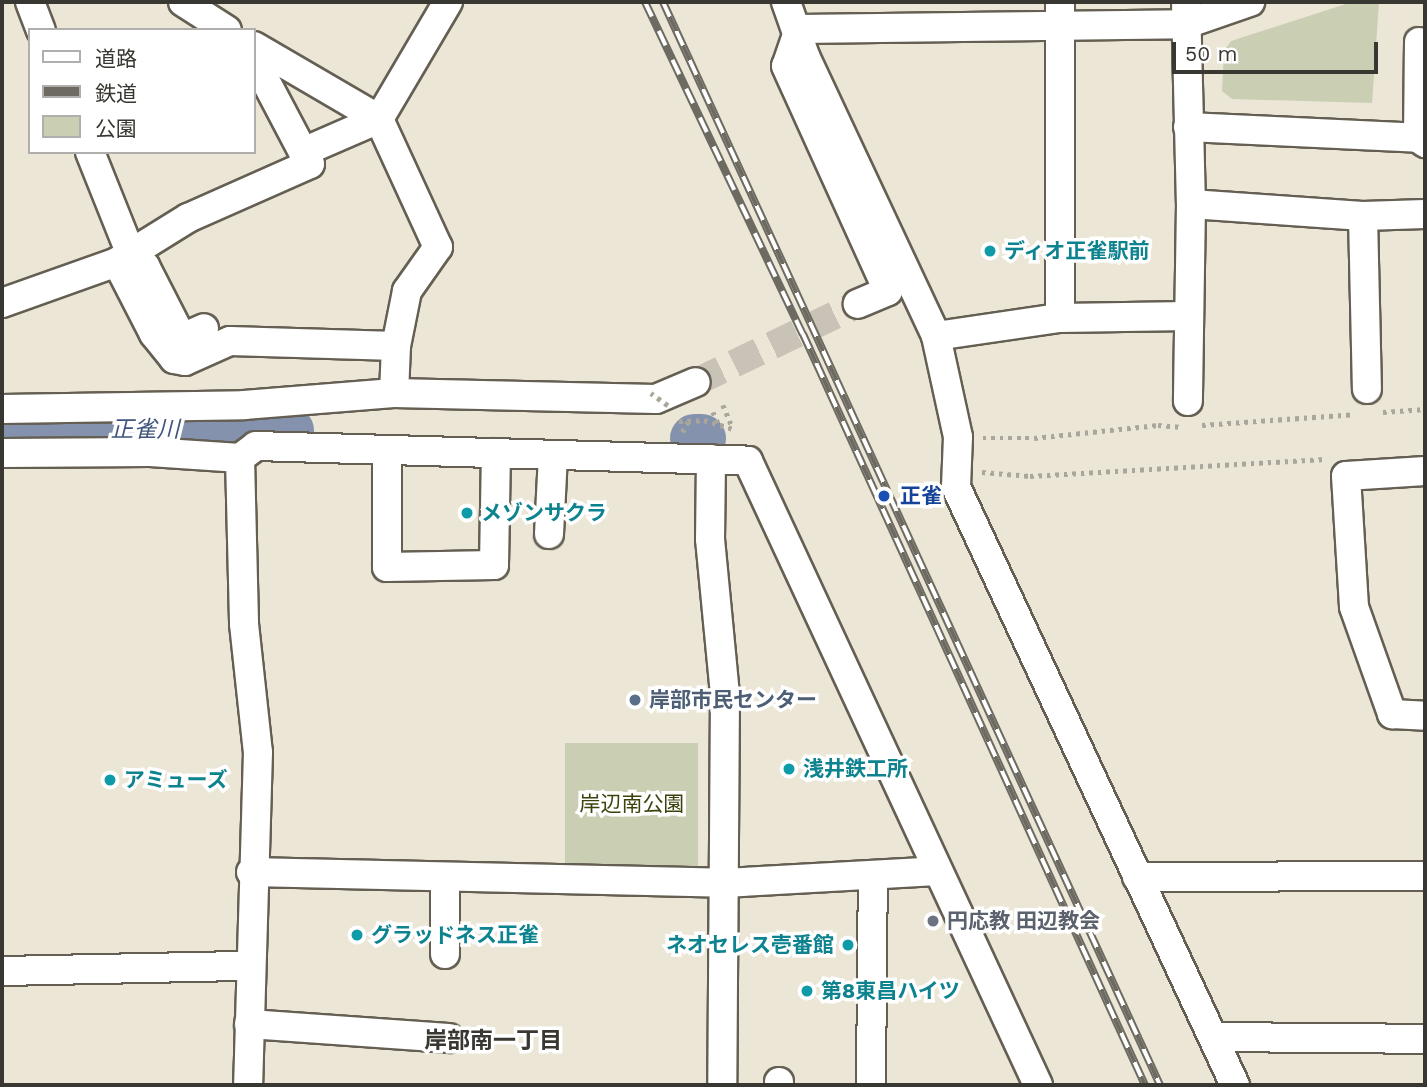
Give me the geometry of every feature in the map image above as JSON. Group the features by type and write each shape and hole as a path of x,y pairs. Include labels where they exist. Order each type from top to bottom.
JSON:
{"street":[{"path":"30,2 40,28"},
{"path":"183,2 224,28"},
{"path":"303,152 379,119 448,2"},
{"path":"786,2 799,15 805,56 936,336 958,437 956,487 1235,1085"},
{"path":"799,15 1186,13 1250,2"},
{"path":"1060,13 1060,318"},
{"path":"1186,13 1191,204 1188,401"},
{"path":"799,15 786,66 888,291 858,304"},
{"path":"1188,127 1422,140 1419,42"},
{"path":"256,47 379,119 438,247 407,291 396,346 394,393"},
{"path":"2,303 131,260 188,218 310,164 256,63"},
{"path":"91,154 131,260 154,334 174,359 185,361 230,341 396,346"},
{"path":"1191,204 1363,216 1425,214"},
{"path":"1363,216 1367,389"},
{"path":"131,260 182,338 204,328"},
{"path":"936,336 1060,318 1189,316"},
{"path":"2,453 150,452 394,393 656,399 696,382"},
{"path":"2,409 243,430 256,446 748,461 1038,1085"},
{"path":"243,430 244,624 258,752 251,872 248,1085"},
{"path":"387,450 387,567 494,565 496,453"},
{"path":"549,534 553,455"},
{"path":"711,459 714,598 723,659 722,1085"},
{"path":"1425,471 1346,476 1354,607 1392,714 1425,716"},
{"path":"251,872 724,883 937,871"},
{"path":"872,1085 873,875"},
{"path":"1137,877 1425,876"},
{"path":"444,954 445,878"},
{"path":"2,971 249,966"},
{"path":"249,1024 449,1038"},
{"path":"1213,1037 1425,1039"}],"path":[{"path":"652,393 669,406"},
{"path":"723,404 728,420"},
{"path":"713,412 720,427"},
{"path":"669,421 704,420 733,429"},
{"path":"955,470 1030,477 1332,458"}],"green space":[{"path":"1352,2 1379,2 1372,103 1232,99 1222,91 1224,51 1231,41"},
{"name":"岸辺南公園","path":"565,743 698,743 698,868 565,868"}],"waterway":[{"name":"正雀川","path":"2,430 289,430"},
{"name":"正雀川","path":"694,438 701,438"}],"tunnel":[{"path":"696,382 858,304"}],"railway":[{"path":"645,2 803,334 1145,1085"},
{"path":"663,2 1160,1085"}],"place":[{"name":"ディオ正雀駅前","path":"990,251"},
{"name":"正雀","path":"884,496"},
{"name":"メゾンサクラ","path":"467,513"},
{"name":"岸部市民センター","path":"635,700"},
{"name":"浅井鉄工所","path":"789,769"},
{"name":"アミューズ","path":"110,780"},
{"name":"円応教 田辺教会","path":"933,921"},
{"name":"グラッドネス正雀","path":"357,935"},
{"name":"ネオセレス壱番館","path":"848,945"},
{"name":"第8東昌ハイツ","path":"807,991"}],"district":[{"name":"岸部南一丁目","path":"493,1041"}]}
